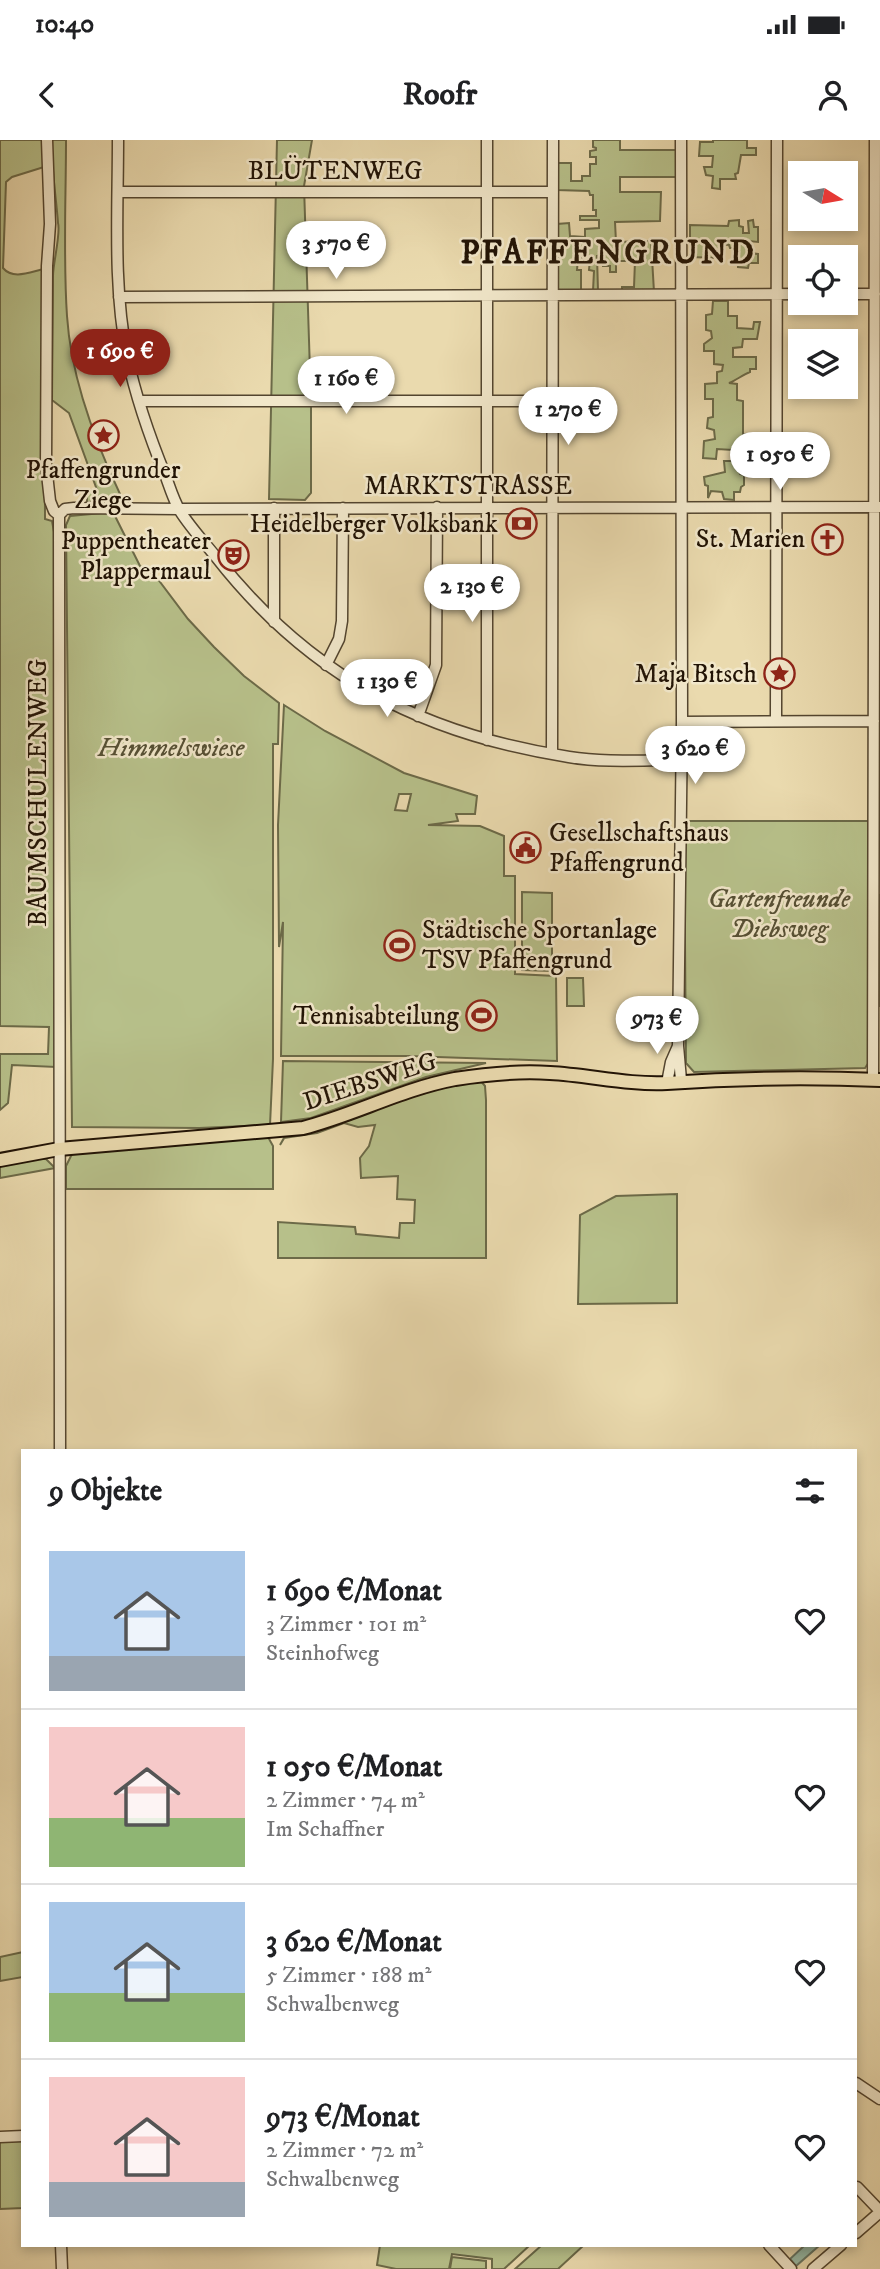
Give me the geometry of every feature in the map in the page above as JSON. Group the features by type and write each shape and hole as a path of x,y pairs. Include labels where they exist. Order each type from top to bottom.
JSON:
{"main road":[{"name":"DIEBSWEG","path":"0,1160 59,1149 303,1128 324,1123 416,1088 490,1074 550,1073 630,1082 667,1083 681,1077 822,1077 876,1080"}],"street":[{"name":"BAUMSCHULENWEG","path":"47,140 50,224 47,266 46,465 50,501 60,515 60,1449"},
{"path":"118,140 119,297 127,355 139,401 155,452 179,509 238,585 274,622 326,665 388,703 418,716 487,740 552,753 598,760 680,760"},
{"path":"487,140 487,740"},
{"path":"552,753 553,140"},
{"path":"681,140 682,722 678,1046 681,1077"},
{"path":"776,721 777,140"},
{"path":"875,140 878,451 874,722 877,736 876,1080"},
{"name":"BLÜTENWEG","path":"118,192 553,192"},
{"path":"119,297 788,294"},
{"path":"858,294 875,294"},
{"path":"139,401 553,401"},
{"name":"MARKTSTRASSE","path":"60,515 69,508 117,507 878,507"},
{"path":"418,716 436,665 437,507"},
{"path":"274,508 274,622"},
{"path":"326,665 339,639 342,621 343,508"},
{"path":"682,722 874,722"},
{"path":"667,1083 671,1062 678,1046"},
{"path":"857,2085 880,2099"},
{"path":"0,2137 21,2136"},
{"path":"857,2187 880,2212 857,2232"},
{"path":"61,2247 62,2269"},
{"path":"771,2247 791,2269"},
{"path":"813,2269 839,2247"}],"green space":[{"path":"0,140 44,140 44,167 12,177 6,182 3,268 12,274 44,269 45,519 52,521 54,532 56,1067 12,1065 8,1103 0,1110 0,1054 48,1054 49,1027 0,1026"},
{"path":"52,140 66,140 66,294 73,362 85,408 120,494 116,501 87,502 87,491 97,490 69,413 52,400 53,276 59,228"},
{"path":"277,140 312,140 304,186 311,402 311,493 305,500 269,499"},
{"path":"593,140 620,140 620,150 676,150 676,177 620,177 620,192 661,192 660,221 615,222 616,242 651,241 654,292 622,291 622,287 634,287 635,261 616,261 616,272 610,272 610,266 603,266 603,256 597,256 598,291 593,291 594,271 589,270 590,259 578,258 581,292 558,292 557,224 569,223 570,236 585,237 585,229 599,228 599,220 580,220 580,216 596,216 596,210 593,210 593,195 590,195 589,191 557,190 557,163 571,163 571,181 582,181 582,176 590,176 590,164 596,164 596,157 590,157 590,151 596,150"},
{"path":"747,140 747,148 756,148 756,155 741,155 736,179 720,179 720,189 712,188 713,176 706,175 704,167 712,167 713,156 699,156 700,142"},
{"path":"739,220 743,233 749,233 748,221 753,220 754,227 758,227 758,242 749,241 748,253 758,254 758,263 749,263 748,268 738,267 738,248 720,244 719,258 690,257 690,225 728,226 729,221"},
{"path":"713,301 728,301 728,316 737,316 737,328 753,329 754,322 760,322 757,339 743,339 742,347 733,348 733,357 756,357 756,369 750,369 750,372 729,383 737,384 737,400 743,401 743,434 750,435 751,442 737,442 733,450 717,449 716,459 703,458 704,441 715,439 714,430 707,428 708,418 713,417 713,399 705,399 705,384 717,383 717,372 722,371 723,365 714,364 714,351 704,351 704,344 712,338 711,331 706,330 706,315 712,314"},
{"path":"724,461 738,461 740,474 744,475 744,485 740,492 734,492 734,500 724,499 722,492 711,491 708,498 708,486 705,485 704,477 725,472"},
{"name":"Himmelswiese","path":"113,512 140,566 154,574 188,619 214,647 244,676 279,703 278,744 273,744 273,1059 270,1125 199,1128 72,1127 66,525 70,516"},
{"name":"Städtische Sportanlage TSV Pfaffengrund","path":"284,705 325,731 404,773 477,796 475,814 456,814 458,821 428,825 480,826 504,836 504,876 515,876 515,974 556,976 557,1061 408,1056 281,1056 283,922 279,947 278,825","holes":["399,794 411,794 407,811 395,810"]},
{"name":"Gartenfreunde Diebsweg","path":"684,821 870,821 871,1059 865,1068 694,1072 686,1063"},
{"path":"522,892 552,893 552,971 522,970"},
{"path":"880,895 880,1006 879,1006"},
{"path":"567,978 583,978 584,1006 567,1006"},
{"path":"283,1061 486,1063 426,1077 311,1118 281,1122"},
{"path":"480,1080 485,1086 486,1100 486,1258 278,1258 278,1222 355,1227 356,1234 399,1238 400,1223 414,1223 415,1200 397,1199 398,1176 361,1178 360,1158 369,1146 375,1125 358,1127 344,1123 317,1133 284,1138 286,1135 424,1091"},
{"path":"268,1137 273,1146 273,1189 66,1189 66,1166 72,1154"},
{"path":"46,1159 55,1168 0,1178 0,1165"},
{"path":"677,1194 677,1303 578,1304 580,1215 616,1196"},
{"path":"21,1952 21,1977 0,1981 0,1957"},
{"path":"21,2140 21,2208 0,2209 0,2142"},
{"path":"380,2247 528,2247 504,2269 492,2269 492,2259 452,2254 449,2269 396,2269 377,2265"},
{"path":"540,2247 582,2247 558,2269 515,2269"},
{"path":"452,2257 486,2261 486,2269 450,2269"}],"shaded area":[{"path":"803,2247 818,2247 796,2266 790,2259"}],"place":[{"name":"Pfaffengrunder Ziege","path":"103,435"},
{"name":"Heidelberger Volksbank","path":"521,524"},
{"name":"St. Marien","path":"828,539"},
{"name":"Puppentheater Plappermaul","path":"234,556"},
{"name":"Maja Bitsch","path":"780,674"},
{"name":"Gesellschaftshaus Pfaffengrund","path":"526,848"},
{"name":"Städtische Sportanlage TSV Pfaffengrund","path":"399,945"},
{"name":"Tennisabteilung","path":"482,1016"}],"district":[{"name":"PFAFFENGRUND","path":"608,253"}]}
